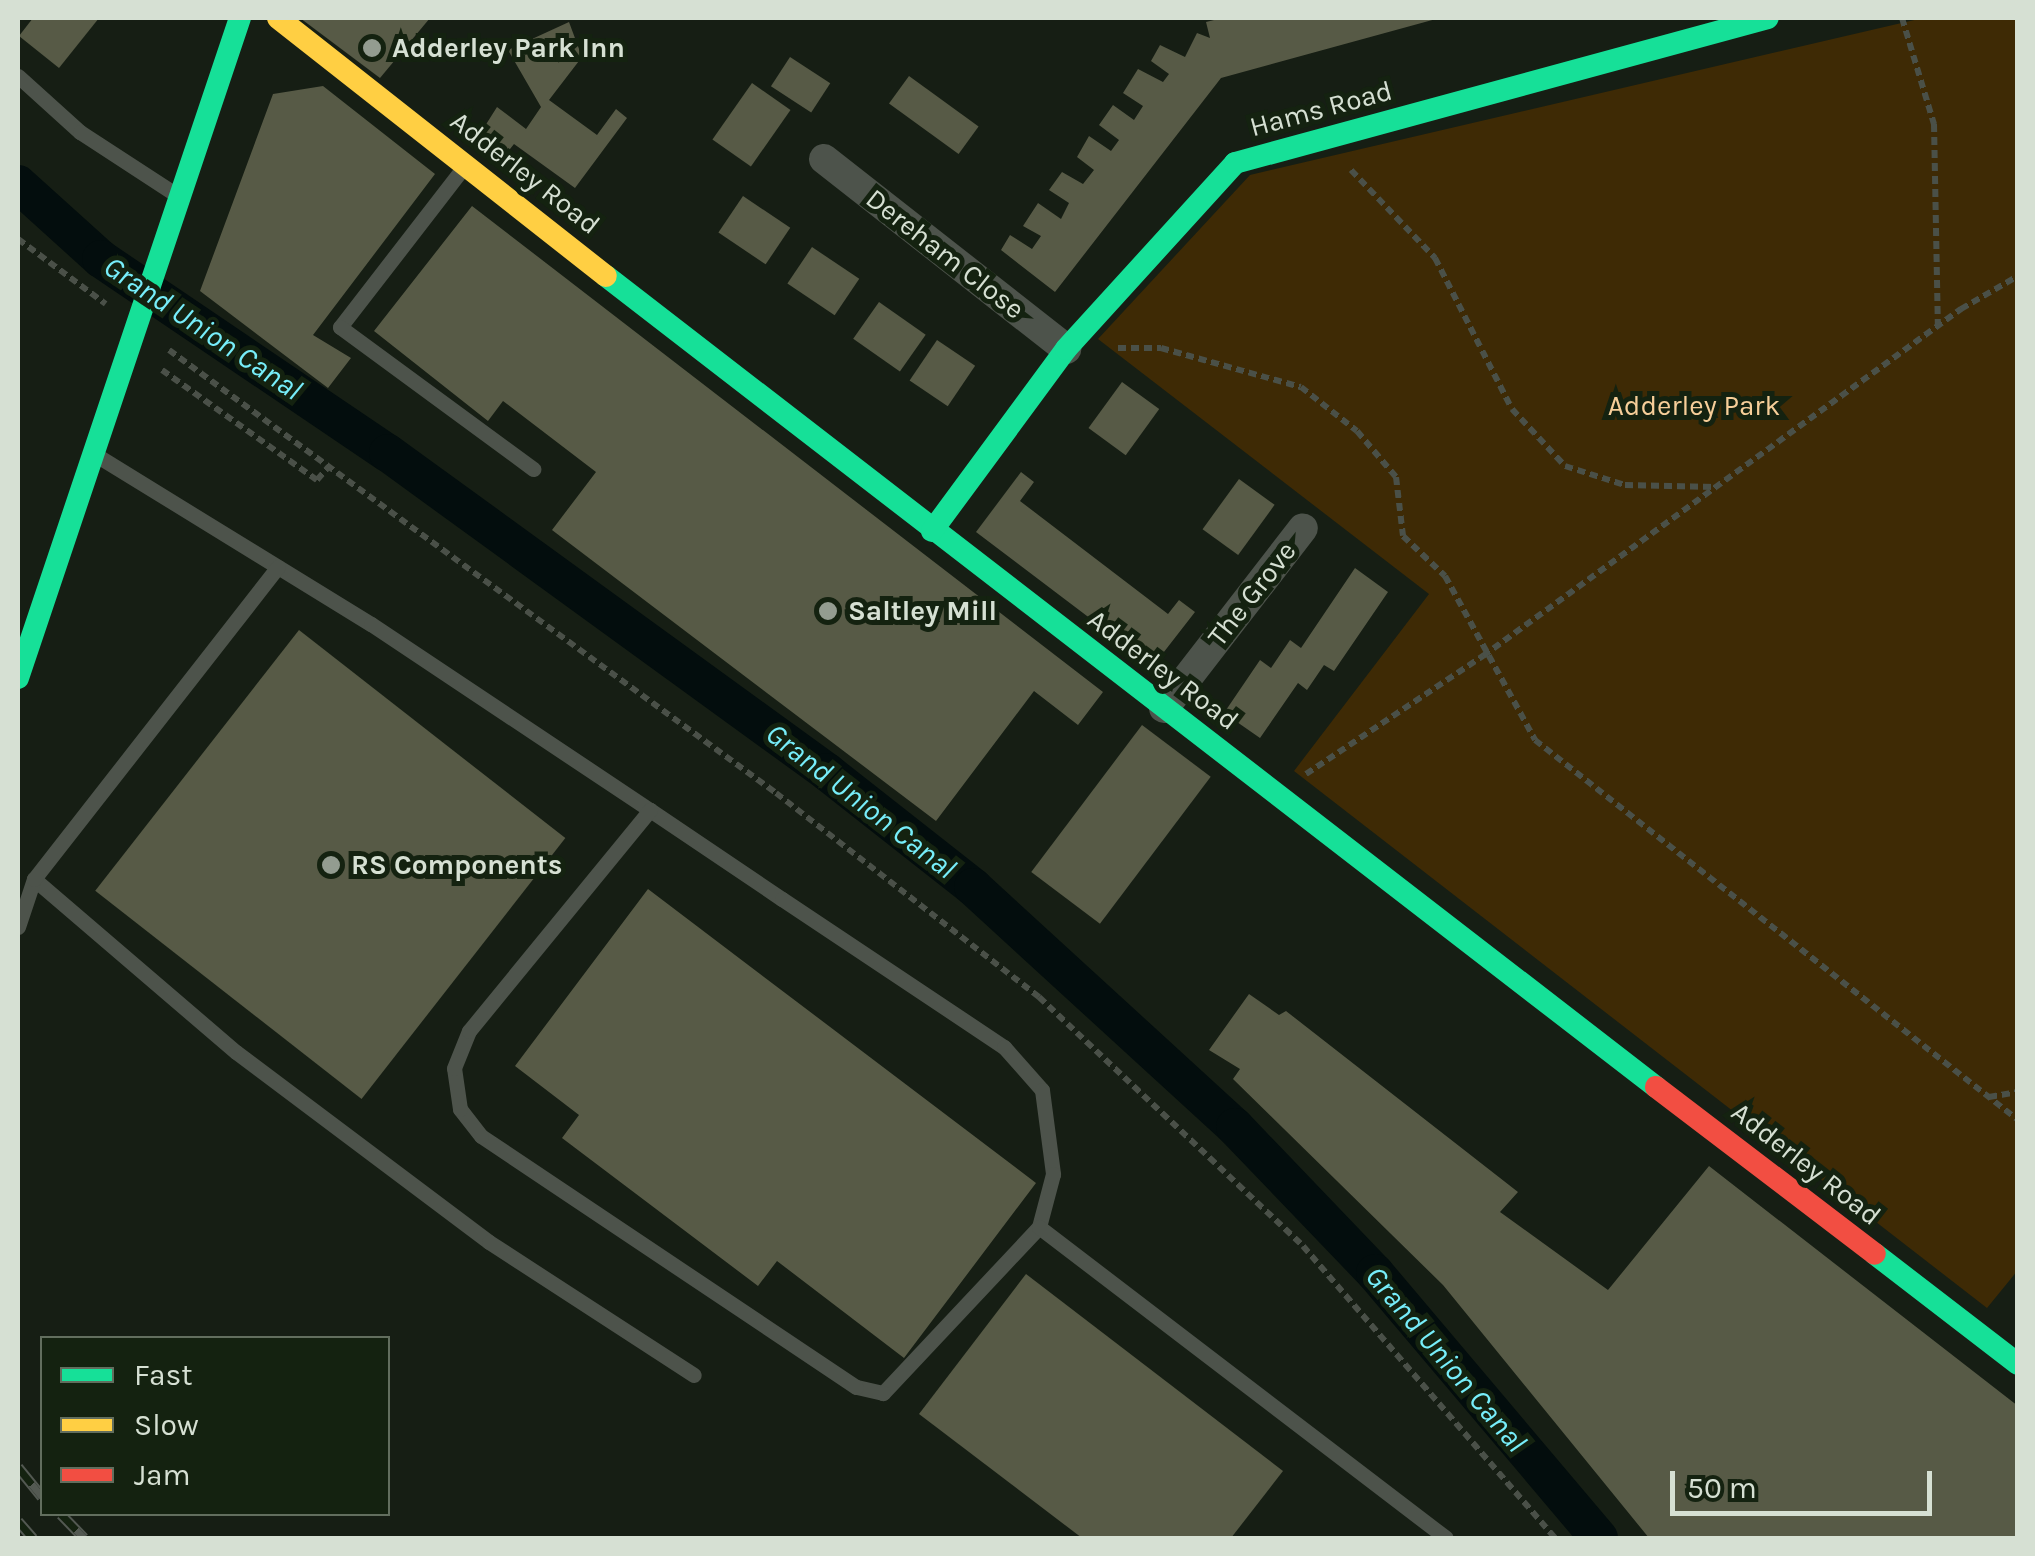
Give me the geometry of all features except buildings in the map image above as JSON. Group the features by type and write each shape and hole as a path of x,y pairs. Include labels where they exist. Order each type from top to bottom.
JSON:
{"street":[{"path":"18,678 240,18"},
{"name":"Adderley Road","path":"278,18 932,531 2018,1364"},
{"name":"Hams Road","path":"932,531 1066,349 1235,163 1768,18"},
{"name":"Dereham Close","path":"824,159 1066,349"},
{"name":"The Grove","path":"1164,708 1304,528"}],"lane":[{"path":"18,76 80,132 181,198"},
{"path":"466,165 340,328 533,469"},
{"path":"96,455 278,566 650,810 1004,1047 1042,1090 1051,1130 1052,1174 1039,1227 883,1393 856,1387 481,1136 460,1109 454,1068 469,1032 650,810"},
{"path":"18,926 34,879 278,566"},
{"path":"34,879 236,1052 489,1242 694,1375"},
{"path":"1039,1227 1446,1538"}],"path":[{"path":"1902,18 1934,124 1938,324"},
{"path":"1322,140 1434,258 1512,409 1565,466 1625,486 1715,487"},
{"path":"18,239 111,307"},
{"path":"1276,794 1483,656 1938,324 2018,276"},
{"path":"158,342 776,794 1039,998 1304,1246 1555,1538"},
{"path":"1066,349 1161,348 1300,386 1357,430 1396,477 1403,536 1445,576 1483,656 1535,740 2018,1120"},
{"path":"126,354 166,372 317,480 329,466"},
{"path":"1988,1097 2018,1092"}],"green space":[{"name":"Adderley Park","path":"1923,18 2017,18 2018,1270 1987,1308 1294,771 1429,594 1098,339 1250,175"}],"waterway":[{"name":"Grand Union Canal","path":"18,184 101,259 388,453 827,772 973,887 1235,1127 1375,1273 1599,1538"}],"railway":[{"path":"18,1467 40,1494"},
{"path":"63,1516 84,1538"},
{"path":"18,1521 33,1538"}],"traffic: fast":[{"path":"18,678 240,18"},
{"path":"932,531 1066,349 1235,163 1768,18"},
{"path":"606,276 1656,1087"},
{"path":"1875,1254 2018,1364"}],"traffic: slow":[{"path":"278,18 606,276"}],"traffic: jam":[{"path":"1656,1087 1875,1254"}],"place":[{"name":"Adderley Park Inn","path":"372,48"},
{"name":"Saltley Mill","path":"828,611"},
{"name":"RS Components","path":"331,865"}]}
